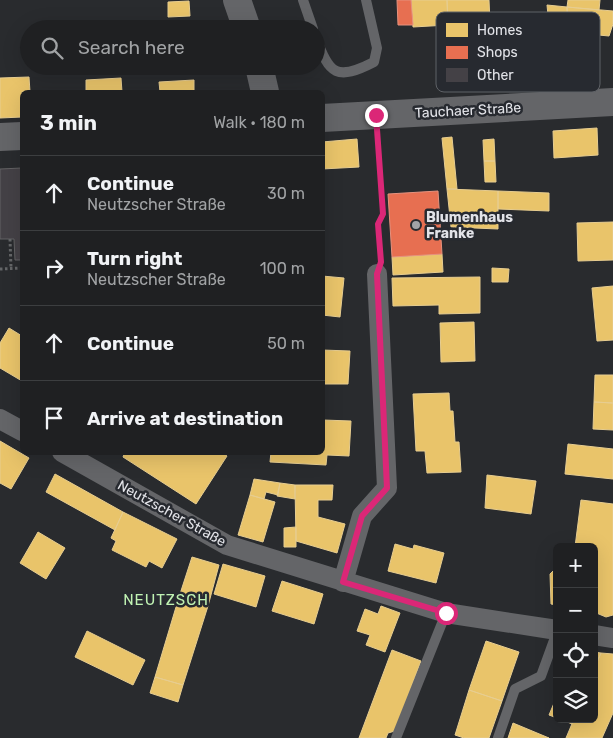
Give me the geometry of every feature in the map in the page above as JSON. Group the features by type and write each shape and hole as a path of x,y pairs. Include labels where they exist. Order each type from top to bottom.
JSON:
{"main road":[{"path":"237,0 244,20"},
{"path":"261,75 265,90"},
{"name":"Tauchaer Straße","path":"325,118 613,102"},
{"path":"0,137 20,136"}],"street":[{"path":"343,582 362,516 387,488 377,274"},
{"path":"0,419 20,431"},
{"name":"Neutzscher Straße","path":"67,455 227,545 446,613 553,630"},
{"path":"598,636 613,638"}],"lane":[{"path":"303,0 310,20"},
{"path":"325,60 331,68 344,74 374,62 377,48 366,0"},
{"path":"396,738 446,613"},
{"path":"498,738 515,689 542,676 556,633"}],"path":[{"path":"376,115 383,214 378,224 381,262 377,274"},
{"path":"10,239 11,268"},
{"path":"0,269 20,268"}],"building: Homes":[{"path":"411,0 447,0 447,12 436,12 436,26 413,27"},
{"path":"447,0 489,0 490,12 447,12"},
{"path":"568,0 600,0 599,10 567,7"},
{"path":"189,1 190,16 168,17 168,2"},
{"path":"547,5 567,7 567,12 548,12"},
{"path":"567,7 613,11 613,24 609,36 600,35 600,12 567,12"},
{"path":"29,77 30,90 20,90 20,117 0,118 0,78"},
{"path":"121,78 122,90 86,90 86,80"},
{"path":"194,80 194,90 160,90 159,82"},
{"path":"597,128 598,155 554,158 553,131"},
{"path":"452,137 457,189 447,189 442,138"},
{"path":"357,139 359,167 325,169 325,142"},
{"path":"494,139 495,161 484,161 483,140"},
{"path":"484,161 495,161 496,182 485,182"},
{"path":"447,189 498,191 498,229 451,227"},
{"path":"498,191 549,193 549,211 498,209"},
{"path":"613,222 613,260 578,261 577,223"},
{"path":"442,254 443,272 393,275 392,257"},
{"path":"492,268 509,269 508,282 492,282"},
{"path":"325,276 344,278 340,317 325,315"},
{"path":"480,277 480,313 439,314 439,305 393,306 392,278"},
{"path":"613,286 613,340 597,341 592,288"},
{"path":"474,322 475,361 441,362 440,323"},
{"path":"9,328 20,335 20,380 0,368 0,343"},
{"path":"325,350 350,351 348,384 325,384"},
{"path":"595,375 613,375 613,403 594,402"},
{"path":"449,393 450,411 453,411 455,442 459,442 461,472 427,473 425,451 416,451 413,394"},
{"path":"594,402 613,403 613,430 593,429"},
{"path":"325,420 351,421 349,456 327,455 326,465 270,462 271,455 325,455"},
{"path":"0,441 20,453 20,455 29,458 11,489 0,483"},
{"path":"568,444 613,449 613,479 565,474"},
{"path":"124,455 227,456 196,504 123,457"},
{"path":"55,474 123,512 115,530 46,492"},
{"path":"487,475 536,481 531,514 485,508"},
{"path":"254,479 280,483 278,495 266,492 264,499 250,495"},
{"path":"280,483 295,485 295,499 277,496"},
{"path":"295,485 333,485 332,500 318,500 318,517 345,524 337,553 296,541"},
{"path":"250,495 275,502 263,542 238,535"},
{"path":"581,500 613,504 613,615 606,617 598,614 598,543 576,543"},
{"path":"123,512 177,539 162,568 149,561 146,567 112,550 116,541 111,538"},
{"path":"296,527 296,547 284,547 284,528"},
{"path":"38,532 65,548 46,579 20,563"},
{"path":"395,544 413,549 414,545 444,553 436,583 388,571"},
{"path":"192,557 219,565 208,606 179,597"},
{"path":"223,564 265,576 256,607 214,594"},
{"path":"553,571 553,604 551,604 550,574"},
{"path":"282,581 323,594 314,624 272,611"},
{"path":"179,597 208,606 183,685 155,677"},
{"path":"381,606 400,613 385,652 366,645 370,635 357,631 365,609 378,614"},
{"path":"87,631 145,660 133,685 75,657"},
{"path":"486,641 519,652 502,701 469,690"},
{"path":"392,650 421,661 395,731 388,733 386,738 359,738"},
{"path":"601,653 613,654 613,713 602,738 566,738 572,723 598,723 598,660"},
{"path":"155,677 183,685 178,702 150,693"},
{"path":"469,690 502,701 489,738 464,738 455,735"},
{"path":"553,706 553,716 549,715"},
{"path":"513,723 549,738 508,738"}],"building: Shops":[{"path":"397,0 411,0 413,25 398,25"},
{"path":"438,191 442,254 392,257 388,194"}],"building: Other":[{"path":"20,168 20,260 15,260 14,239 0,239 0,169"}],"place":[{"name":"Blumenhaus Franke","path":"416,225"}],"district":[{"name":"NEUTZSCH","path":"166,600"}],"route":[{"path":"376,115 383,214 378,224 381,262 377,274 387,488 362,516 343,582 446,613"}]}
